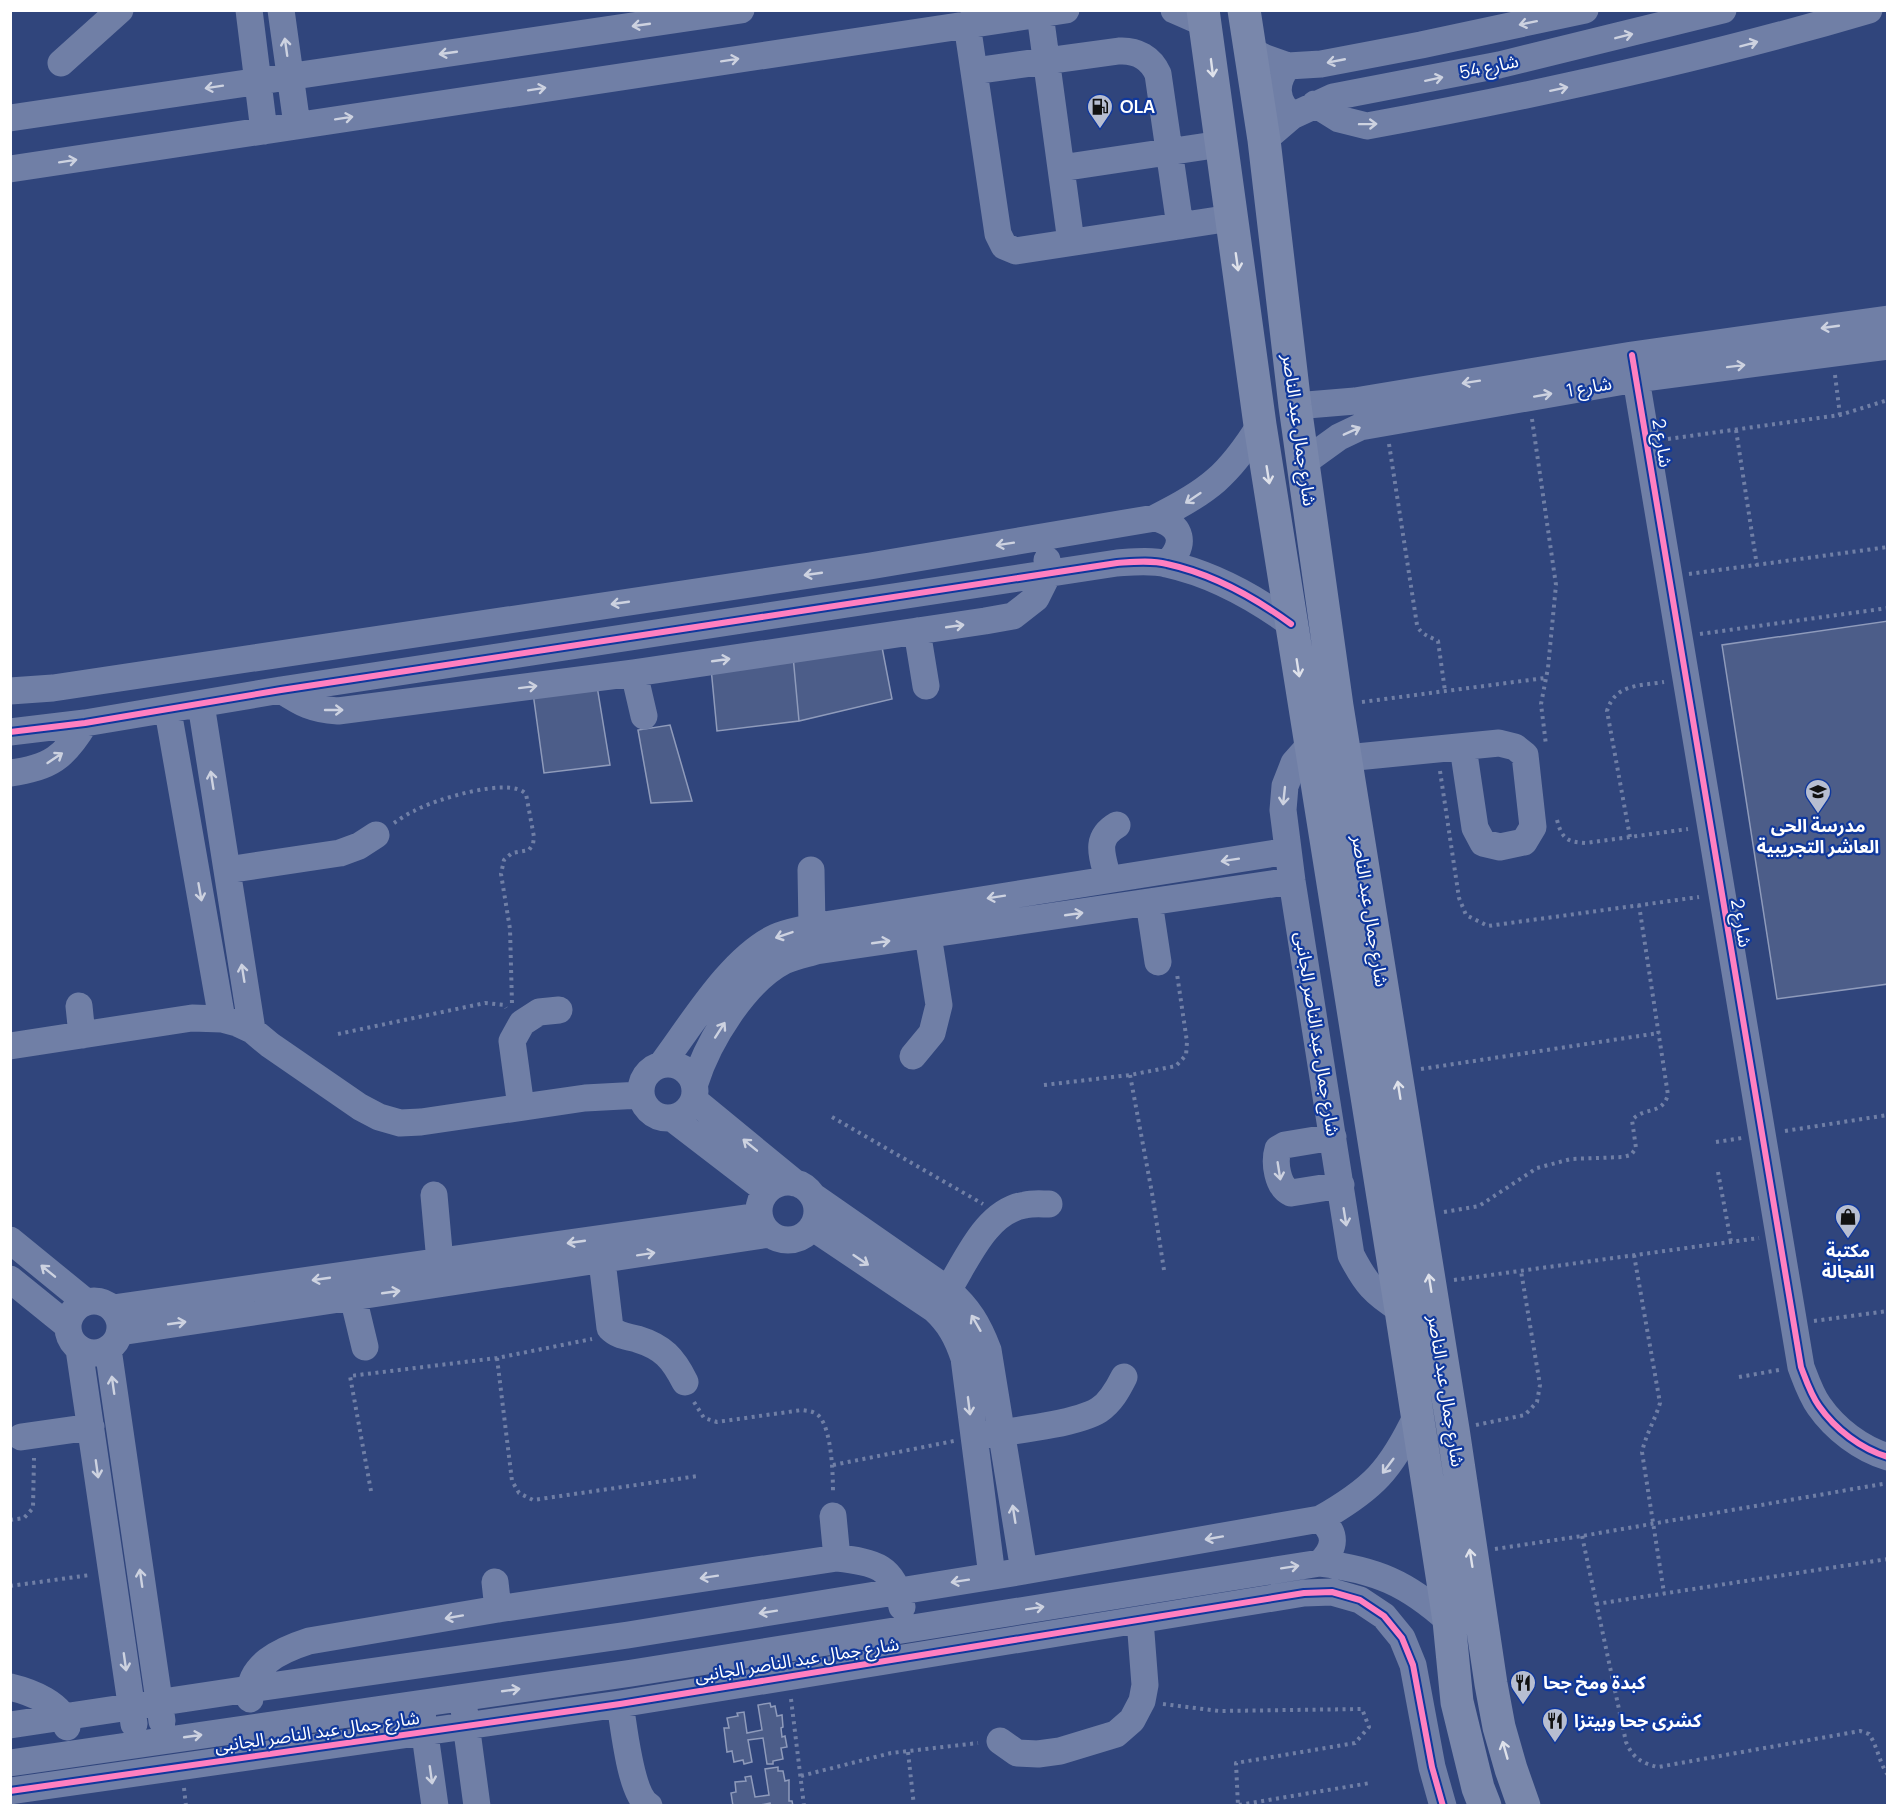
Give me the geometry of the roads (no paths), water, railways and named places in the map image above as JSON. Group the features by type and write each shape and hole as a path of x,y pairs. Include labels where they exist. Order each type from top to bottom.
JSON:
{"main road":[{"name":"شارع جمال عبد الناصر","path":"1244,10 1264,140 1295,406 1337,706 1499,1727 1510,1769 1524,1806"},
{"name":"شارع جمال عبد الناصر","path":"1205,17 1260,425 1449,1621 1457,1702 1478,1788 1485,1806"}],"street":[{"path":"61,63 120,10"},
{"path":"249,10 264,131"},
{"path":"281,10 297,125"},
{"path":"10,118 741,10"},
{"path":"1174,10 1205,17"},
{"name":"شارع 54","path":"1250,50 1288,66 1320,64 1585,10"},
{"name":"شارع 54","path":"1264,140 1304,110 1333,98 1562,51 1723,10"},
{"path":"1288,66 1282,73 1278,92 1285,109 1304,110 1367,126 1531,95 1636,72 1742,46 1869,10"},
{"path":"10,169 1053,12 1047,61 1071,242"},
{"path":"967,24 1000,240 1009,249 1016,251 1231,218"},
{"path":"974,70 1127,50 1143,55 1155,67 1158,74 1180,226"},
{"path":"1061,168 1221,144"},
{"name":"شارع 1","path":"1303,463 1339,437 1360,427 1529,398 1634,367 1887,319"},
{"name":"شارع 1","path":"1295,406 1355,401 1634,367 1832,354 1887,346"},
{"name":"شارع 2","path":"1634,367 1792,1325 1801,1367 1819,1406 1844,1433 1875,1453 1887,1457"},
{"path":"10,691 53,688 870,566 1155,518 1188,502 1217,481 1241,455 1260,425"},
{"path":"1155,518 1168,521 1177,530 1180,543 1176,555 1166,564"},
{"path":"281,690 316,710 338,711 634,673 1013,616 1036,598 1049,572 1043,538"},
{"path":"10,732 168,711 281,690 1117,563 1166,564 1199,573 1232,586 1262,603 1291,624"},
{"path":"870,566 875,600"},
{"path":"917,632 926,687"},
{"path":"634,673 644,716"},
{"path":"201,704 252,1030"},
{"path":"168,711 222,1019"},
{"path":"10,773 33,770 55,760 73,744 86,723"},
{"name":"شارع جمال عبد الناصر الجانبى","path":"1310,745 1294,763 1285,786 1283,810 1292,881 1351,1255 1363,1278 1380,1297 1401,1310"},
{"path":"1346,758 1450,748"},
{"path":"1108,879 1101,842 1106,831 1117,825"},
{"path":"194,861 225,862 340,853 359,846 376,835"},
{"path":"1288,851 812,927 776,937 744,958 720,986 662,1064 648,1072 641,1087 641,1095 645,1105 652,1113 661,1117 672,1118 681,1115 689,1108 706,1053 739,1002 759,977 785,960 816,951 1292,881"},
{"path":"811,870 812,927"},
{"path":"1030,892 1033,920"},
{"path":"1149,902 1158,962"},
{"path":"913,1056 932,1033 939,1005 928,935"},
{"path":"79,1006 82,1035"},
{"path":"521,1107 512,1041 522,1023 539,1012 559,1010"},
{"path":"10,1046 192,1018 222,1019 252,1030 360,1107 379,1117 400,1123 421,1122 585,1098 641,1095"},
{"path":"662,1064 673,1064 690,1073 695,1091 804,1189 948,1290 966,1307 980,1328 988,1350 1024,1571"},
{"path":"672,1118 767,1191"},
{"path":"1333,1137 1285,1145 1278,1149 1276,1155 1281,1186 1285,1191 1291,1193 1341,1185"},
{"path":"780,1183 804,1189 817,1212 812,1227 805,1234 787,1240 778,1239 764,1225 761,1198 780,1183"},
{"path":"434,1195 440,1262"},
{"path":"948,1290 984,1232 1002,1214 1024,1205 1049,1204"},
{"path":"113,1330 602,1260 764,1225"},
{"path":"10,1279 89,1353 98,1353 113,1330 440,1262 764,1225"},
{"path":"812,1227 934,1309 948,1323 958,1339 964,1358 992,1576"},
{"path":"10,1240 86,1302 105,1303 113,1330 130,1504 164,1740"},
{"path":"602,1260 610,1328 617,1334 657,1347 675,1362 685,1382"},
{"path":"354,1297 364,1347"},
{"path":"86,1302 73,1311 74,1337 91,1426 137,1744"},
{"path":"973,1437 1080,1419 1099,1410 1114,1395 1124,1377"},
{"path":"10,1725 628,1635 1024,1571 1320,1519 1352,1501 1379,1477 1401,1448 1417,1415"},
{"path":"28,1448 91,1426"},
{"path":"103,1508 130,1504"},
{"path":"833,1516 837,1558"},
{"path":"1320,1519 1328,1526 1332,1535 1332,1546 1328,1556 1320,1563"},
{"path":"252,1728 249,1689 257,1671 268,1660 288,1648 309,1641 498,1609 837,1558 876,1564 890,1574 899,1591 906,1629"},
{"path":"10,1762 463,1698 1320,1563 1371,1572 1400,1584 1426,1600 1449,1621"},
{"path":"495,1582 498,1609"},
{"name":"شارع جمال عبد الناصر الجانبى","path":"10,1791 45,1796 424,1731 620,1704 1304,1593 1332,1592 1360,1600 1384,1616 1402,1638 1413,1665 1432,1767 1443,1806"},
{"path":"1000,1741 1017,1753 1038,1754 1060,1751 1116,1734 1132,1720 1142,1701 1145,1685 1140,1620"},
{"path":"10,1686 27,1691 48,1703 65,1718 72,1753"},
{"path":"463,1698 477,1806"},
{"path":"421,1703 435,1806"},
{"path":"620,1704 635,1784 644,1802 649,1806"}],"place":[{"name":"OLA","path":"1100,130"},
{"name":"مدرسة الحى العاشر التجريبية","path":"1818,815"},
{"name":"مكتبة الفجالة","path":"1848,1240"},
{"name":"كبدة ومخ جحا","path":"1523,1706"},
{"name":"كشرى جحا وبيتزا","path":"1555,1744"}]}
